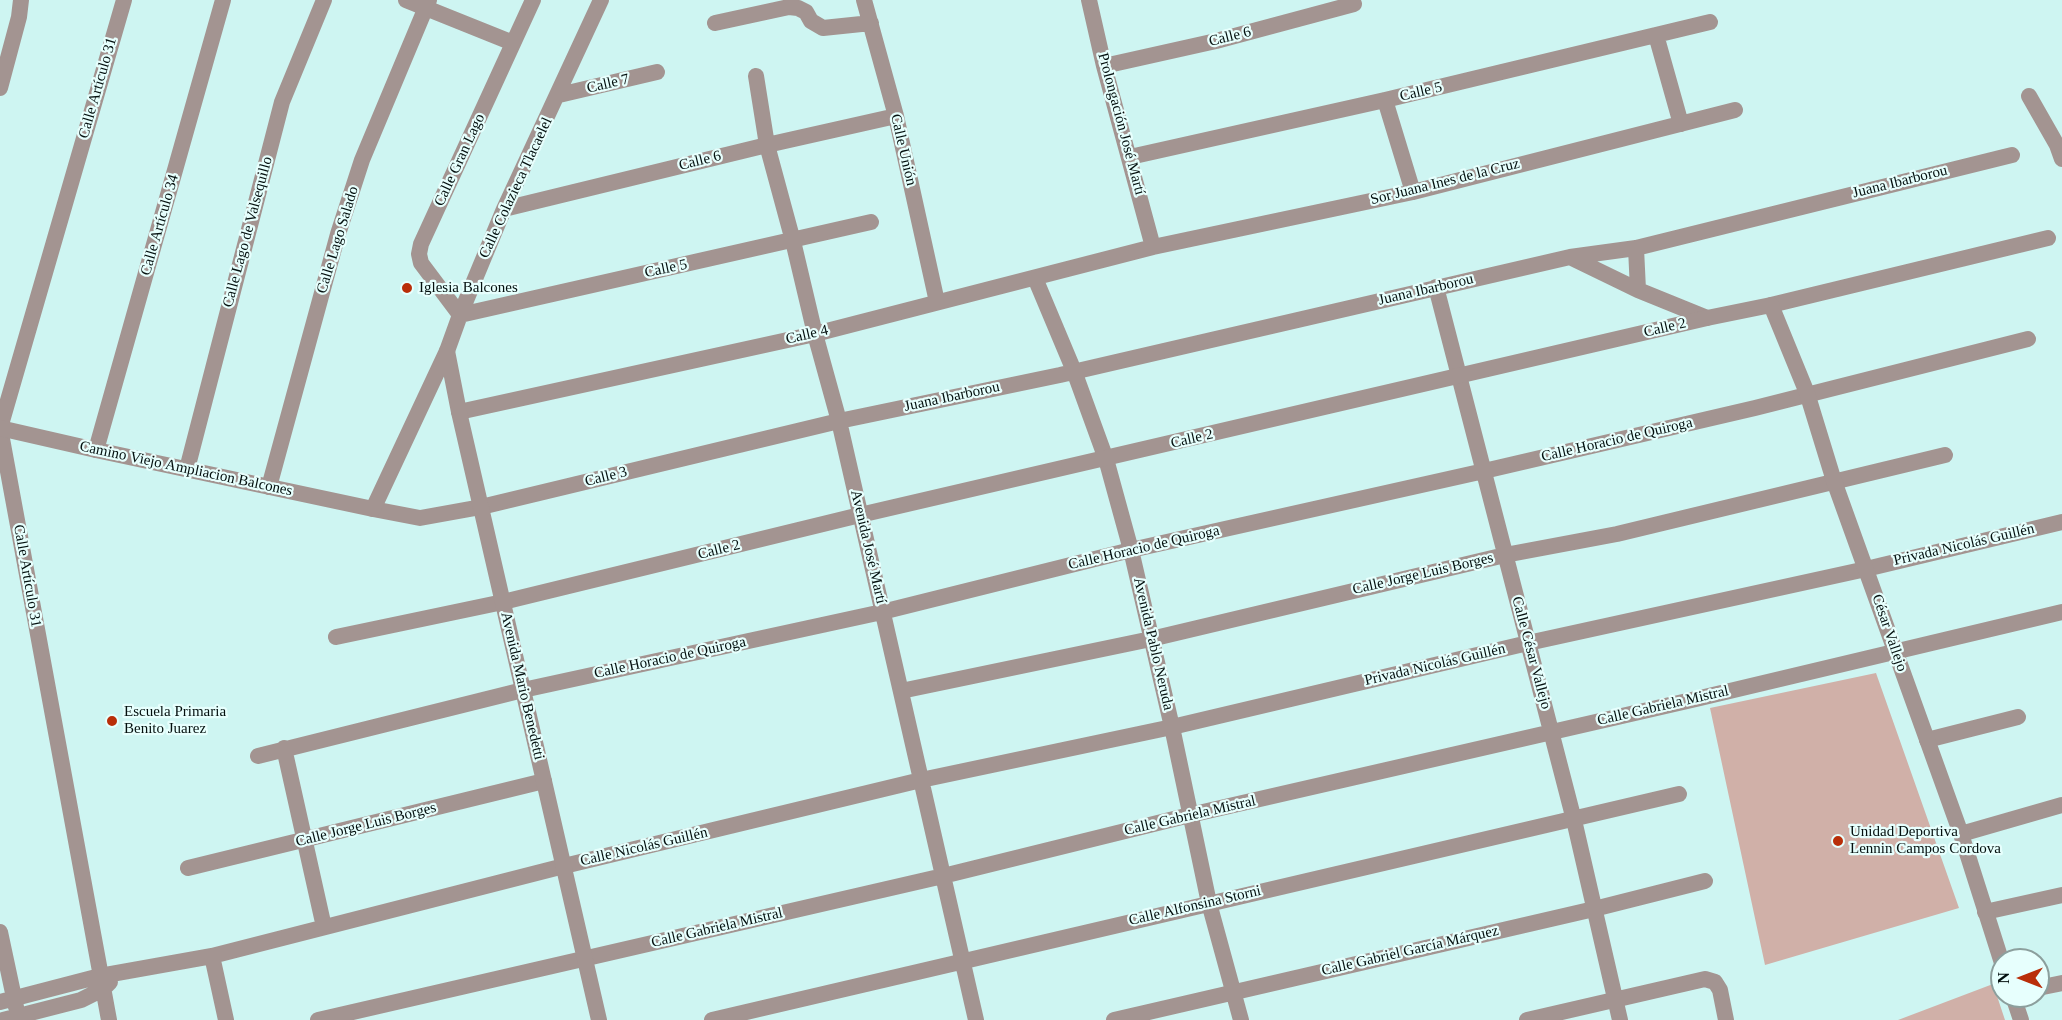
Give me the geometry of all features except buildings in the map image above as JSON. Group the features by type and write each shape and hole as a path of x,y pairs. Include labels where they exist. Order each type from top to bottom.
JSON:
{"street":[{"path":"0,88 19,17 21,0"},
{"name":"Calle Artículo 31","path":"109,1020 0,428 124,0"},
{"name":"Calle Artículo 34","path":"96,450 223,0"},
{"name":"Calle Lago de Valsequillo","path":"187,469 282,102 324,0"},
{"path":"406,0 428,5 513,44"},
{"name":"Calle Gran Lago","path":"460,315 421,263 419,254 421,244 533,0"},
{"name":"Calle Colazieca Tlacaelel","path":"373,509 447,351 504,209 559,95 601,0"},
{"name":"Calle Unión","path":"864,0 896,116 937,302"},
{"name":"Prolongación José Martí","path":"1089,0 1104,66 1153,247"},
{"name":"Calle 6","path":"1104,66 1216,41 1354,4"},
{"name":"Calle Lago Salado","path":"269,487 338,234 355,181 384,105 428,5"},
{"path":"715,23 789,8 798,8 806,12 811,21 823,28 870,22"},
{"name":"Calle 5","path":"1130,157 1384,100 1710,22"},
{"path":"1656,35 1681,124"},
{"name":"Calle 7","path":"559,95 657,72"},
{"name":"Avenida José Martí","path":"756,76 767,145 839,421 976,1020"},
{"path":"2029,96 2057,145 2062,159"},
{"path":"1384,100 1413,192"},
{"name":"Sor Juana Ines de la Cruz","path":"1153,247 1413,192 1735,110"},
{"name":"Calle 6","path":"504,209 896,116"},
{"name":"Juana Ibarborou","path":"839,421 1074,371 1570,257 1636,248 2012,155"},
{"name":"Calle 5","path":"460,315 871,222"},
{"name":"Calle 2","path":"336,638 503,602 860,515 1771,305 2048,238"},
{"name":"Calle 4","path":"459,412 815,334 1153,247"},
{"path":"1636,248 1638,290"},
{"path":"1570,257 1638,290 1707,318"},
{"name":"Avenida Pablo Neruda","path":"1035,278 1074,371 1106,459 1131,550 1172,727 1209,903 1241,1020"},
{"name":"Calle César Vallejo","path":"1436,287 1574,820 1620,1020"},
{"name":"César Vallejo","path":"1771,305 1807,393 1834,481 1961,834 1997,948"},
{"name":"Calle Horacio de Quiroga","path":"258,756 523,690 882,612 1131,550 1755,408 1807,393 2028,339"},
{"name":"Avenida Mario Benedetti","path":"447,351 459,412 599,1020"},
{"name":"Calle 3","path":"373,509 420,518 481,507 839,421"},
{"name":"Camino Viejo Ampliacion Balcones","path":"0,428 373,509"},
{"name":"Calle Jorge Luis Borges","path":"901,691 1151,639 1505,555 1617,534 1945,455"},
{"name":"Privada Nicolás Guillén","path":"1172,727 1528,643 1866,569 2062,522"},
{"name":"Calle Gabriela Mistral","path":"318,1020 943,876 1190,815 2062,612"},
{"path":"1927,740 2018,717"},
{"name":"Calle Nicolás Guillén","path":"102,982 119,973 212,956 564,866 921,780 1172,727"},
{"path":"284,748 324,927"},
{"name":"Calle Jorge Luis Borges","path":"188,868 544,781"},
{"name":"Calle Alfonsina Storni","path":"712,1020 1679,794"},
{"path":"1961,834 2062,805"},
{"name":"Calle Gabriel García Márquez","path":"1114,1020 1594,909 1705,881"},
{"path":"1985,912 2062,895"},
{"path":"0,932 7,1000 13,1019 81,1000 102,982"},
{"path":"212,956 226,1020"},
{"path":"1527,1020 1705,979 1715,982 1720,990 1726,1020"},
{"path":"7,1000 102,982"}],"shaded area":[{"name":"Unidad Deportiva Lennin Campos Cordova","path":"1876,673 1959,908 1765,965 1710,708"},
{"path":"1990,985 1990,1008 2001,1008 2005,1020 1898,1020"}],"place":[{"name":"Iglesia Balcones","path":"407,288"},
{"name":"Escuela Primaria Benito Juarez","path":"112,721"},
{"name":"Unidad Deportiva Lennin Campos Cordova","path":"1838,841"}]}
